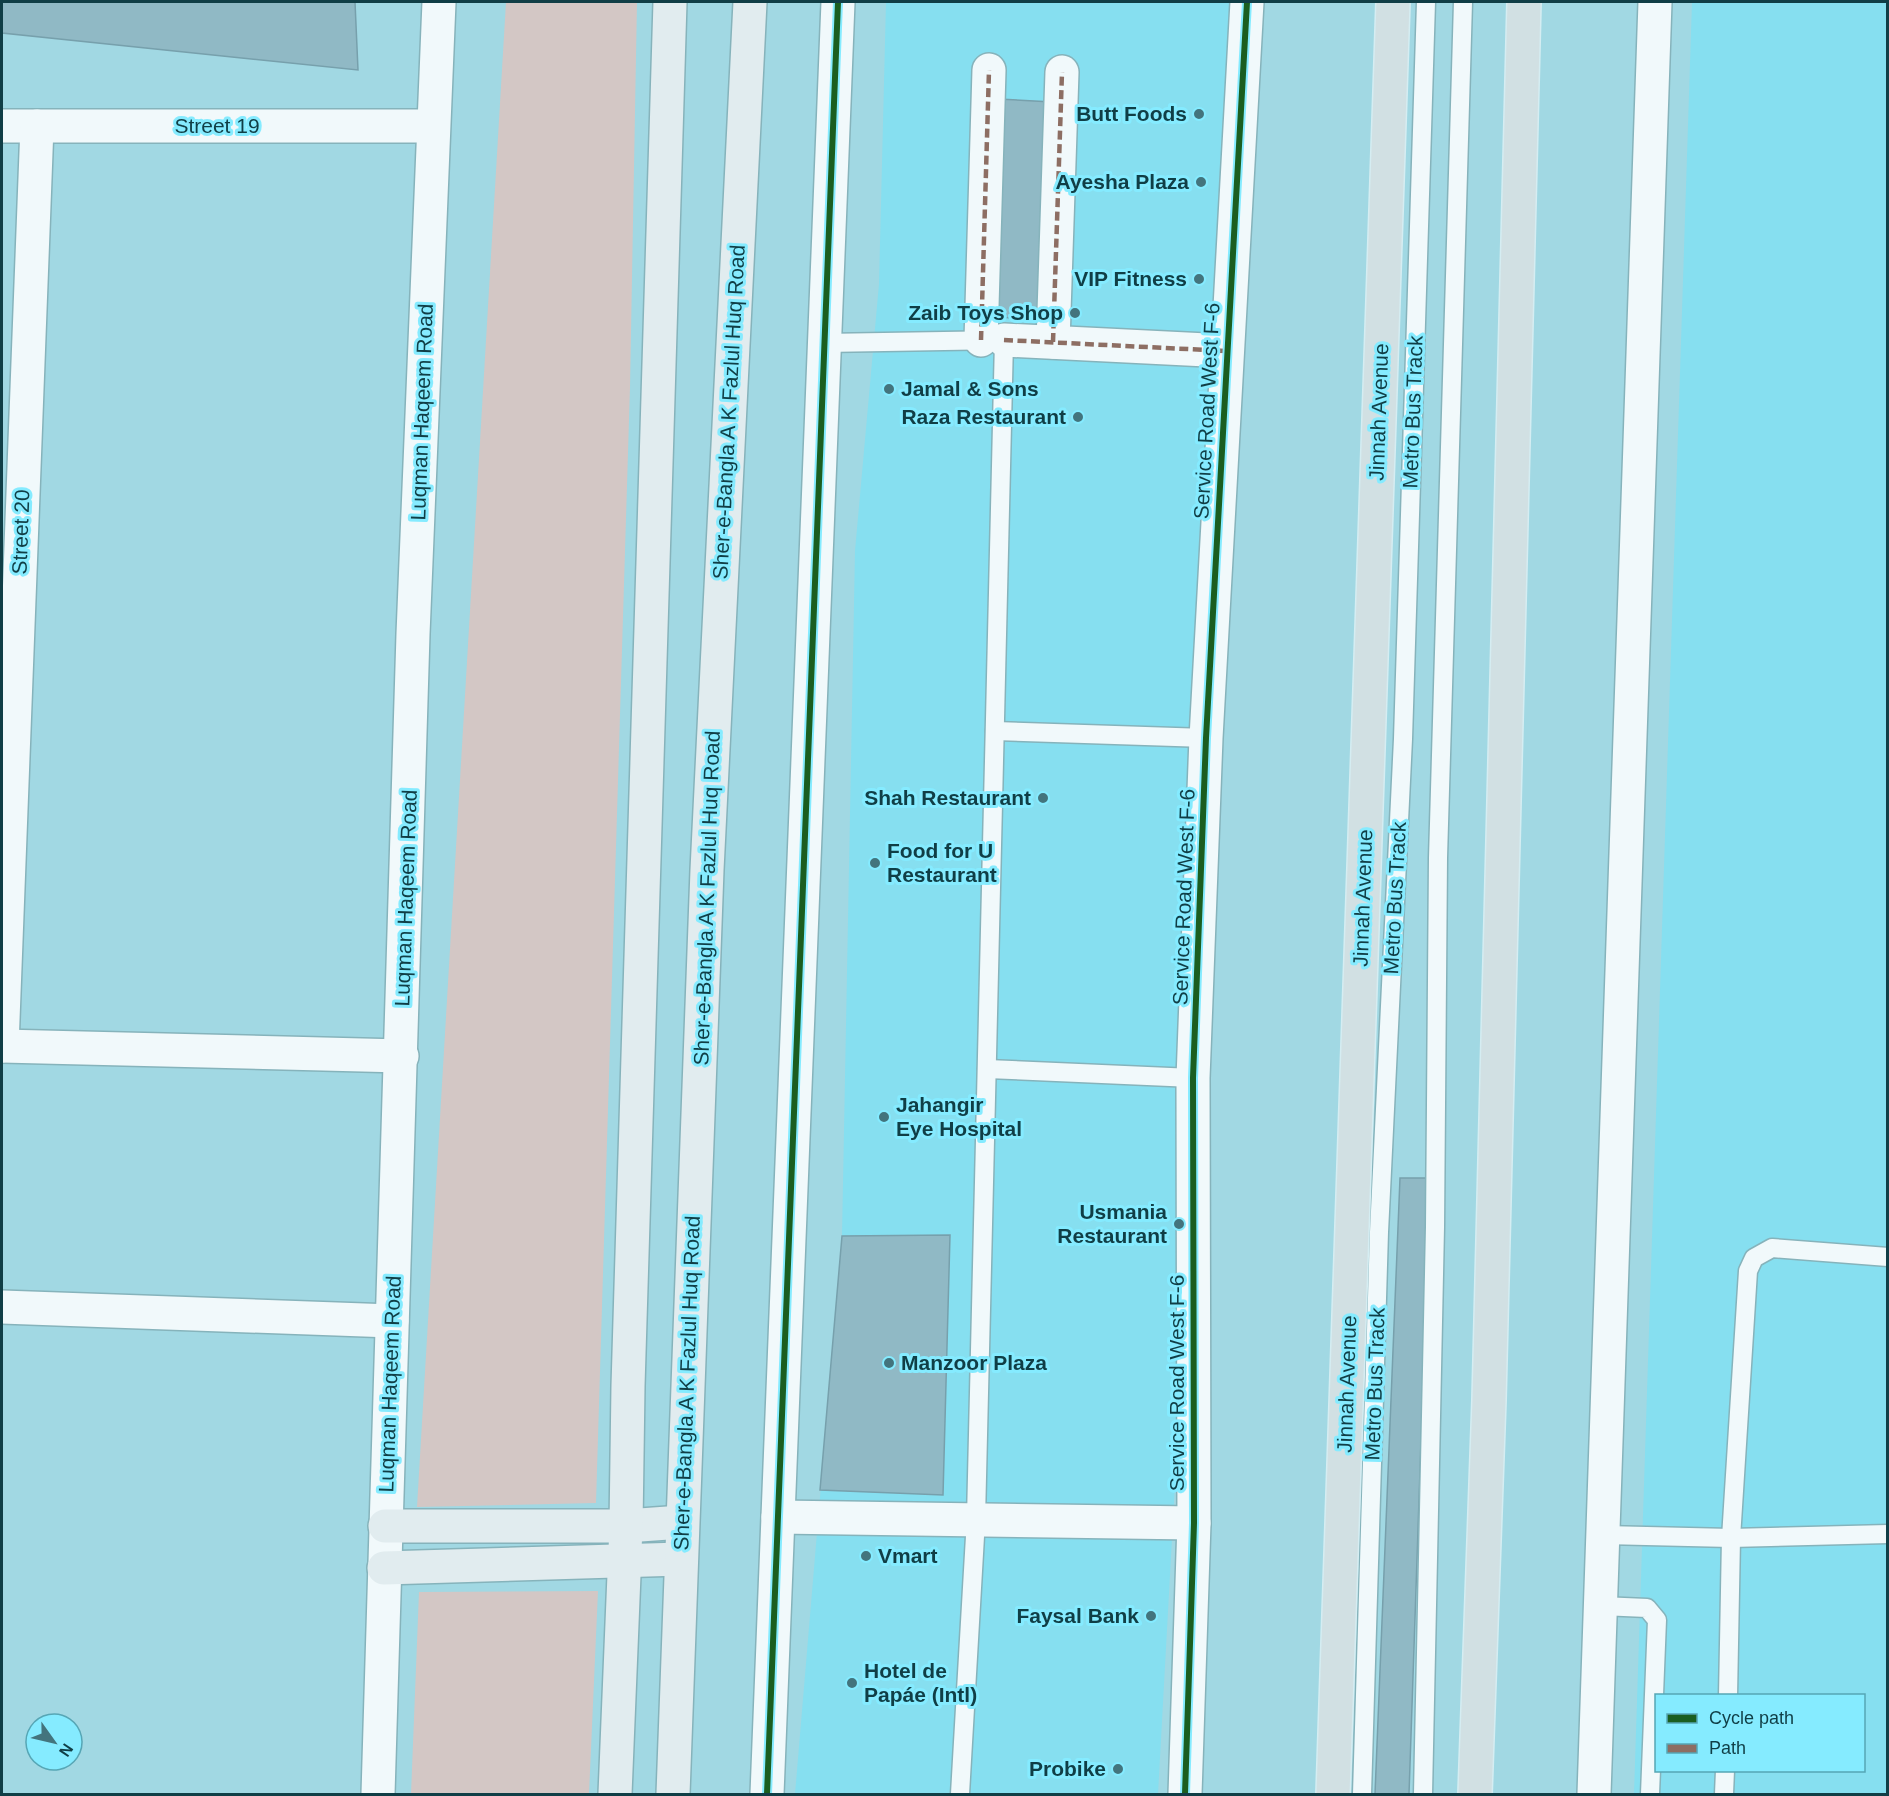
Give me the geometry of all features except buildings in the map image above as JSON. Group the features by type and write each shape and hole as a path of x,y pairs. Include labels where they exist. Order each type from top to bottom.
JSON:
{"main road":[{"path":"615,1794 625,1562 628,1362 670,2"},
{"name":"Sher-e-Bangla A K Fazlul Huq Road","path":"673,1794 707,870 750,2"},
{"name":"Jinnah Avenue","path":"1333,1794 1393,2"},
{"path":"1475,1794 1489,1400 1524,2"},
{"path":"386,1526 626,1526 682,1522"},
{"path":"384,1568 681,1559"}],"street":[{"name":"Luqman Haqeem Road","path":"378,1794 413,634 439,2"},
{"path":"767,1794 837,2"},
{"name":"Service Road West F-6","path":"1185,1794 1194,1523 1193,1078 1206,738 1247,2"},
{"path":"1594,1794 1654,2"},
{"path":"989,70 992,340 1227,351"},
{"path":"1053,342 1062,72"},
{"name":"Street 19","path":"2,126 433,126"},
{"name":"Street 20","path":"2,1046 37,126"},
{"path":"2,1046 402,1056"},
{"path":"2,1307 392,1321"},
{"path":"778,1517 1194,1523"}],"lane":[{"name":"Metro Bus Track","path":"1362,1794 1380,1220 1403,727 1426,2"},
{"name":"Metro Bus Track","path":"1423,1794 1436,1227 1438,858 1463,2"},
{"path":"824,343 992,340 995,731 976,1519 960,1794"},
{"path":"995,731 1206,738"},
{"path":"987,1070 1193,1078"},
{"path":"1728,1694 1731,1538 1748,1271 1754,1258 1772,1248 1887,1257"},
{"path":"1604,1535 1731,1538 1887,1534"},
{"path":"1601,1606 1647,1608 1657,1620 1650,1794"},
{"path":"1724,1794 1725,1772"}],"shaded area":[{"path":"506,2 637,2 630,387 596,1503 417,1507"},
{"path":"886,2 1256,2 1158,1794 795,1794 842,1236 855,551 879,284"},
{"path":"1692,2 1887,2 1887,1794 1634,1794"},
{"path":"598,1591 589,1794 411,1794 419,1592"}],"marked path":[{"path":"981,340 989,70"},
{"path":"1053,342 1062,72"},
{"path":"1004,340 1227,351"}],"cycle path":[{"path":"767,1794 838,2"},
{"path":"1185,1794 1194,1523 1193,1078 1206,738 1247,2"}],"place":[{"name":"Butt Foods","path":"1199,114"},
{"name":"Ayesha Plaza","path":"1201,182"},
{"name":"VIP Fitness","path":"1199,279"},
{"name":"Zaib Toys Shop","path":"1075,313"},
{"name":"Jamal & Sons","path":"889,389"},
{"name":"Raza Restaurant","path":"1078,417"},
{"name":"Shah Restaurant","path":"1043,798"},
{"name":"Food for U Restaurant","path":"875,863"},
{"name":"Jahangir Eye Hospital","path":"884,1117"},
{"name":"Usmania Restaurant","path":"1179,1224"},
{"name":"Manzoor Plaza","path":"889,1363"},
{"name":"Vmart","path":"866,1556"},
{"name":"Faysal Bank","path":"1151,1616"},
{"name":"Hotel de Papáe (Intl)","path":"852,1683"},
{"name":"Probike","path":"1118,1769"}]}
